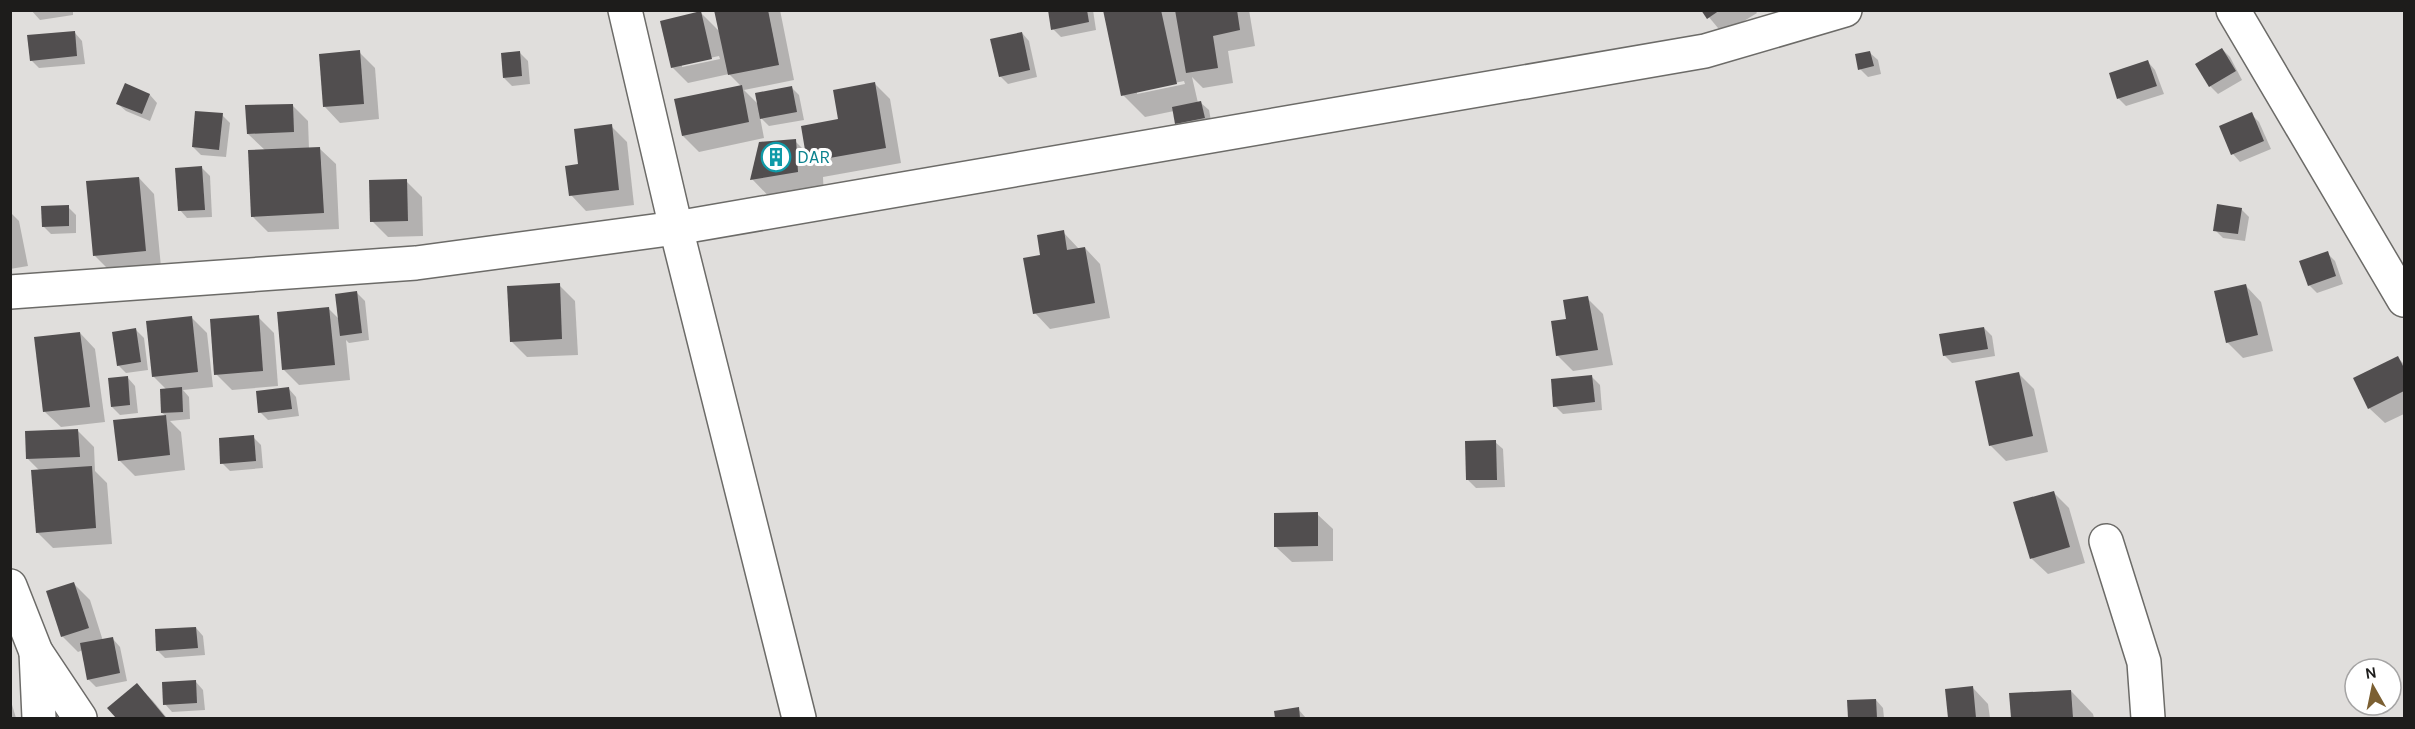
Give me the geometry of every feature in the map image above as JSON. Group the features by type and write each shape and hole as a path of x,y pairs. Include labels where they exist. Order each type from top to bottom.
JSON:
{"street":[{"path":"625,10 676,228 799,718"},
{"path":"10,292 416,263 676,228 1705,51 1845,10"},
{"path":"2233,10 2404,300"},
{"path":"2106,541 2144,662 2148,718"},
{"path":"10,586 36,652 80,718"},
{"path":"36,652 39,718"}],"building":[{"path":"714,10 768,10 779,65 728,75"},
{"path":"1048,10 1087,10 1089,22 1051,30"},
{"path":"1103,10 1161,10 1177,84 1121,96"},
{"path":"1175,10 1237,10 1240,30 1213,36 1218,68 1186,73"},
{"path":"1701,10 1720,10 1707,19"},
{"path":"701,11 712,59 671,68 660,21"},
{"path":"75,31 77,56 30,61 27,35"},
{"path":"1022,32 1030,70 999,77 990,39"},
{"path":"2222,48 2236,71 2209,87 2195,64"},
{"path":"360,50 364,104 323,107 319,54"},
{"path":"520,51 522,76 503,78 501,53"},
{"path":"1870,51 1874,66 1858,70 1855,54"},
{"path":"2148,60 2157,86 2117,99 2109,73"},
{"path":"875,82 886,148 807,162 801,126 838,119 833,90"},
{"path":"125,83 150,94 142,114 116,104"},
{"path":"742,85 749,122 682,136 674,99"},
{"path":"792,86 797,112 760,119 755,93"},
{"path":"1201,101 1205,118 1175,124 1172,107"},
{"path":"293,104 294,132 247,134 245,105"},
{"path":"195,111 223,113 219,150 192,147"},
{"path":"2252,112 2264,141 2231,155 2219,126"},
{"path":"612,124 619,190 569,196 565,166 578,164 574,129"},
{"name":"DAR","path":"796,139 798,172 750,180 759,142"},
{"path":"320,147 324,213 251,217 248,150"},
{"path":"202,166 205,210 178,211 175,168"},
{"path":"139,177 146,251 93,256 86,181"},
{"path":"407,179 408,221 370,222 369,180"},
{"path":"2217,204 2242,208 2238,234 2213,231"},
{"path":"69,205 69,226 42,227 41,206"},
{"path":"1064,230 1067,250 1085,247 1095,303 1033,314 1023,258 1040,255 1037,235"},
{"path":"2328,251 2336,276 2308,286 2299,261"},
{"path":"560,283 562,339 510,342 507,286"},
{"path":"2246,284 2258,335 2226,343 2214,291"},
{"path":"357,291 362,333 340,336 335,294"},
{"path":"1588,296 1598,350 1556,356 1551,321 1566,319 1563,300"},
{"path":"329,307 335,365 282,370 277,312"},
{"path":"259,315 263,371 214,375 210,319"},
{"path":"192,316 198,372 152,377 146,321"},
{"path":"1984,327 1988,349 1943,356 1939,334"},
{"path":"136,328 141,362 117,366 112,332"},
{"path":"80,332 90,407 43,412 34,337"},
{"path":"2398,356 2404,368 2404,391 2368,409 2353,378"},
{"path":"2019,372 2033,436 1989,446 1975,381"},
{"path":"1592,375 1595,402 1553,407 1551,379"},
{"path":"128,376 130,405 111,407 108,378"},
{"path":"182,387 183,412 161,413 160,389"},
{"path":"289,387 292,409 258,413 256,391"},
{"path":"166,415 170,455 118,461 113,420"},
{"path":"78,429 80,457 26,459 25,431"},
{"path":"254,435 256,461 220,464 219,438"},
{"path":"1496,440 1497,480 1466,480 1465,441"},
{"path":"92,466 96,528 36,533 31,470"},
{"path":"2054,491 2070,547 2030,559 2013,502"},
{"path":"1318,512 1318,546 1274,547 1274,513"},
{"path":"74,582 89,628 61,637 46,591"},
{"path":"196,627 198,648 156,651 155,629"},
{"path":"113,637 120,673 87,680 80,643"},
{"path":"196,680 197,703 163,705 162,682"},
{"path":"137,683 166,718 116,718 107,708"},
{"path":"1973,686 1976,718 1948,718 1945,689"},
{"path":"2071,690 2073,718 2011,718 2009,693"},
{"path":"1876,699 1877,718 1848,718 1847,700"},
{"path":"1299,707 1300,718 1275,718 1274,711"}],"place":[{"name":"DAR","path":"776,157"}]}
